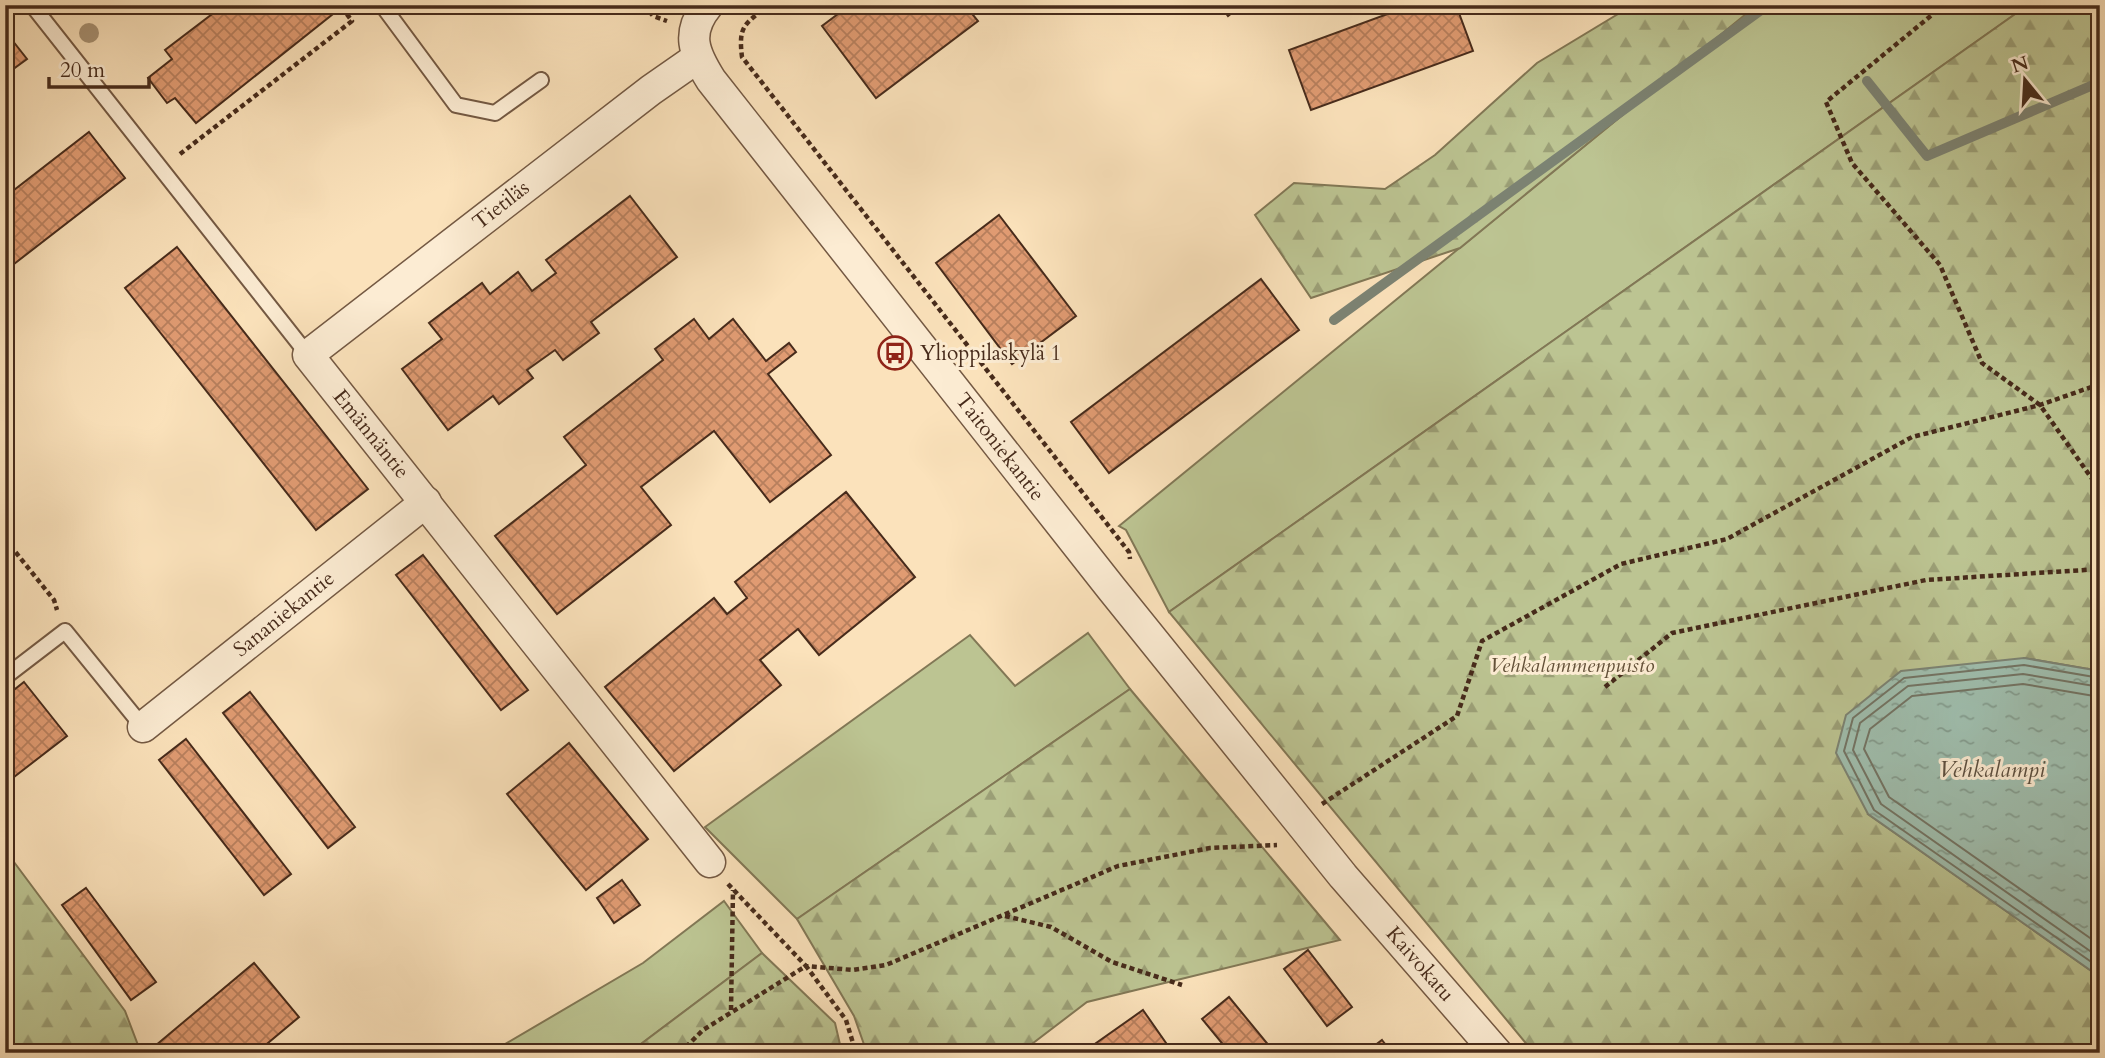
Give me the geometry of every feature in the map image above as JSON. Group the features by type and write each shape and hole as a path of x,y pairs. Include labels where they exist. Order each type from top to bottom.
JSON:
{"street":[{"path":"697,58 694,31 708,5"},
{"name":"Tietiläs","path":"307,355 651,90 697,58"},
{"name":"Taitoniekantie","path":"697,58 728,102 1111,588 1343,876"},
{"name":"Emännäntie","path":"307,355 710,862"},
{"name":"Sananiekantie","path":"143,727 426,502"},
{"name":"Kaivokatu","path":"1343,876 1497,1053"}],"lane":[{"name":"Emännäntie","path":"32,5 307,355"},
{"path":"382,5 456,104 495,113 541,80"},
{"path":"5,677 65,631 143,727"}],"path":[{"path":"159,169 352,21 340,5"},
{"path":"769,5 746,23 739,37 742,57 1129,552 1130,571 1111,588"},
{"path":"1944,5 1826,102 1852,163 1940,264 1982,363 2040,405 2095,483 2100,500"},
{"path":"1298,820 1457,716 1482,641 1621,564 1727,539 1912,437 2040,405 2100,384"},
{"path":"5,539 54,600 65,631"},
{"path":"1605,687 1672,633 1926,580 2100,569"},
{"path":"680,1053 703,1030 806,966 853,970 886,965 1118,866 1210,848 1278,845"},
{"path":"710,862 806,966 846,1020 856,1053"},
{"path":"731,1011 733,890"},
{"path":"1003,915 1051,927 1112,962 1182,985"}],"green space":[{"path":"1633,5 1757,5 1460,248 1311,298 1255,215 1294,183 1385,189 1435,155 1537,63"},
{"path":"1757,5 2028,5 1169,612 1126,530 1119,526"},
{"name":"Vehkalammenpuisto","path":"2028,5 2100,5 2100,671 2024,658 1868,814 2100,977 2100,1053 1534,1053 1169,612"},
{"path":"1088,633 1130,689 797,919 705,827 970,635 1015,686"},
{"path":"1130,689 1340,940 1087,1002 1020,1053 867,1053 854,1016 797,919"},
{"path":"5,850 125,1011 141,1053 5,1053"},
{"path":"724,901 762,953 629,1053 490,1053 643,963"},
{"path":"762,953 835,1023 842,1053 629,1053"}],"water":[{"name":"Vehkalampi","path":"2024,658 2100,671 2100,977 1868,814 1836,753 1846,715 1901,671"}],"building":[{"path":"224,5 327,5 333,14 196,123 175,98 167,103 148,78 172,59 165,50"},
{"path":"850,5 965,5 978,21 876,98 822,26"},
{"path":"1220,5 1242,5 1228,16"},
{"path":"1412,5 1456,5 1473,51 1311,110 1289,50"},
{"path":"5,31 27,59 5,75"},
{"path":"89,132 125,178 5,271 5,197"},
{"path":"630,196 677,257 591,322 599,333 563,360 555,350 527,370 533,378 499,404 493,396 448,430 402,369 442,339 429,323 482,283 490,294 518,272 532,291 556,273 546,260"},
{"path":"999,215 1076,316 1012,364 936,263"},
{"path":"177,247 368,489 316,530 125,288"},
{"path":"1261,279 1299,330 1109,473 1071,422"},
{"path":"694,319 709,339 733,319 766,361 789,343 796,352 768,374 831,455 770,502 714,431 641,487 671,525 557,614 495,536 586,465 564,437 663,360 655,349"},
{"path":"846,492 915,577 819,655 798,629 760,660 781,685 674,771 605,687 714,598 727,614 747,598 735,582"},
{"path":"423,555 528,690 501,710 396,575"},
{"path":"24,682 67,736 5,784 5,697"},
{"path":"250,692 355,827 328,848 223,713"},
{"path":"186,739 291,874 264,895 159,760"},
{"path":"569,743 648,839 586,890 507,794"},
{"path":"622,880 640,905 614,923 597,898"},
{"path":"86,888 156,982 131,1000 62,905"},
{"path":"1308,950 1352,1007 1327,1026 1284,969"},
{"path":"254,963 299,1017 256,1053 150,1053 149,1051"},
{"path":"1229,997 1275,1053 1230,1053 1202,1019"},
{"path":"1143,1010 1173,1053 1082,1053"},
{"path":"1382,1040 1392,1053 1365,1053"}],"waterway":[{"path":"1334,320 1768,5"},
{"path":"1867,81 1927,156 2100,82"}],"place":[{"name":"Ylioppilaskylä 1","path":"895,353"}]}
